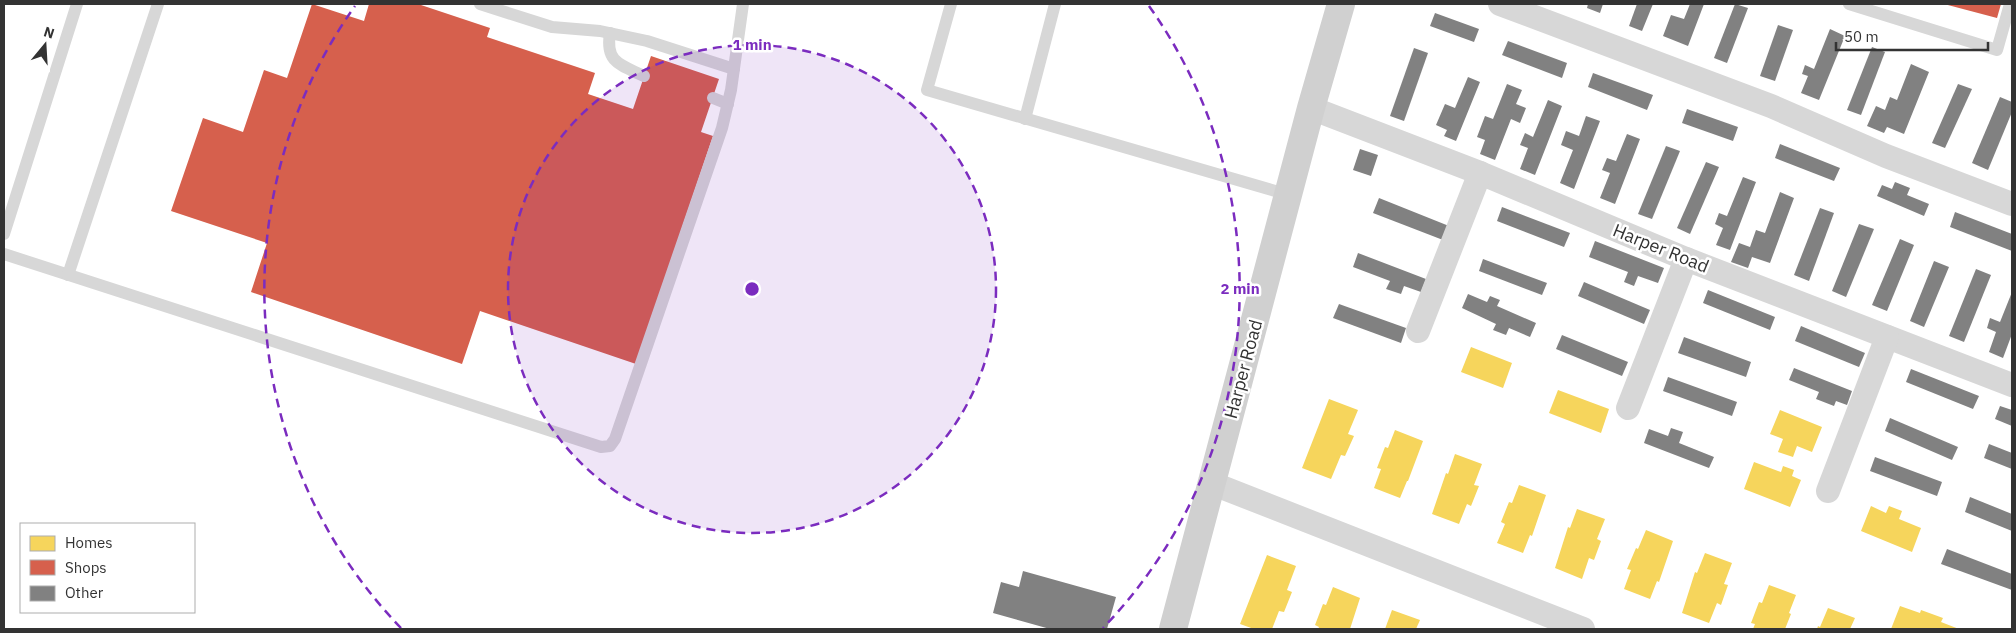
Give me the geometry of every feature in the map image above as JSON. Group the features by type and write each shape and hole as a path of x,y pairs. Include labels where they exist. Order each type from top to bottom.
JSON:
{"street":[{"name":"Harper Road","path":"1173,629 1311,108 1341,4"},
{"path":"1500,4 1771,106 1886,156 2012,204"},
{"name":"Harper Road","path":"1311,108 1480,173 1686,259 2012,385"},
{"path":"1418,331 1480,173"},
{"path":"1628,408 1686,259"},
{"path":"1828,491 1887,337"},
{"path":"1211,483 1583,629"}],"lane":[{"path":"4,234 77,4"},
{"path":"68,275 158,4"},
{"path":"480,4 552,27 610,33 647,41 734,69"},
{"path":"4,254 601,447 610,446 616,439 722,128 734,69 742,4"},
{"path":"951,4 927,90 1289,195"},
{"path":"1025,119 1055,4"},
{"path":"1849,4 1997,50 2010,4"},
{"path":"610,33 608,45 610,54 620,65 644,76"},
{"path":"713,98 728,104"}],"building: Homes":[{"path":"1471,347 1512,363 1503,388 1461,372"},
{"path":"1558,390 1609,409 1601,433 1549,413"},
{"path":"1329,399 1358,410 1348,434 1354,436 1345,456 1341,455 1331,479 1302,468"},
{"path":"1780,410 1822,427 1812,452 1797,446 1793,457 1778,452 1783,439 1770,434"},
{"path":"1395,430 1423,441 1400,498 1374,488 1381,469 1377,468 1385,447 1388,448"},
{"path":"1455,454 1482,464 1474,485 1479,486 1471,506 1467,504 1459,524 1432,514 1446,473 1448,474"},
{"path":"1754,462 1781,472 1783,466 1794,470 1792,476 1801,480 1790,507 1744,489"},
{"path":"1519,485 1546,495 1532,536 1530,535 1523,553 1497,543 1505,524 1501,522 1509,502 1512,503"},
{"path":"1871,506 1886,513 1889,506 1902,511 1899,519 1921,528 1912,552 1861,531"},
{"path":"1577,509 1605,519 1597,539 1601,541 1594,560 1589,558 1582,579 1555,568 1568,527 1570,528"},
{"path":"1646,530 1673,541 1659,582 1657,581 1650,599 1624,589 1631,570 1627,569"},
{"path":"1705,553 1732,563 1724,584 1728,585 1721,605 1717,603 1709,623 1682,613 1695,572 1697,573"},
{"path":"1267,555 1296,566 1287,590 1292,592 1284,612 1279,611 1272,629 1254,629 1240,624"},
{"path":"1769,585 1796,595 1789,613 1791,614 1785,629 1753,629 1755,624 1751,623 1759,602 1762,603"},
{"path":"1333,587 1360,598 1350,629 1318,629 1319,627 1315,625 1323,604 1326,605"},
{"path":"1900,606 1920,613 1921,610 1943,618 1941,622 1959,629 1891,629"},
{"path":"1828,608 1855,618 1850,629 1817,629 1818,626 1820,627"},
{"path":"1392,610 1420,620 1416,629 1385,629"}],"building: Shops":[{"path":"312,4 364,21 369,4 418,4 490,28 487,37 595,73 588,94 633,109 651,56 719,79 701,132 713,136 636,364 480,311 462,364 251,292 267,243 171,211 203,118 243,132 264,70 287,78"},
{"path":"1944,4 2001,4 1997,18"}],"building: Other":[{"path":"1588,4 1603,4 1600,13 1587,8"},
{"path":"1637,4 1653,4 1642,31 1629,26"},
{"path":"1690,4 1704,4 1688,46 1663,36 1671,15 1684,19"},
{"path":"1735,4 1748,8 1727,63 1714,58"},
{"path":"1435,13 1479,29 1474,42 1430,26"},
{"path":"1778,25 1793,30 1775,81 1760,76"},
{"path":"1830,29 1845,36 1819,100 1801,93 1808,76 1802,74 1805,65 1814,69"},
{"path":"1508,41 1567,63 1562,78 1502,55"},
{"path":"1872,47 1885,52 1861,115 1847,110"},
{"path":"1414,48 1428,53 1404,121 1390,116"},
{"path":"1911,64 1929,72 1904,134 1887,127 1884,133 1867,126 1876,106 1885,110 1890,97 1897,100"},
{"path":"1593,73 1653,95 1647,110 1588,87"},
{"path":"1468,77 1480,82 1456,141 1444,136 1447,130 1436,125 1445,104 1455,108"},
{"path":"1507,84 1522,90 1516,104 1526,108 1520,123 1511,119 1495,160 1480,154 1485,140 1477,137 1485,116 1493,119"},
{"path":"1958,84 1972,89 1945,148 1932,143"},
{"path":"2000,97 2012,102 2012,112 1988,170 1972,163"},
{"path":"1548,100 1562,106 1535,175 1520,169 1528,148 1520,145 1525,133 1533,137"},
{"path":"1687,109 1738,127 1733,141 1682,123"},
{"path":"1586,116 1600,121 1574,189 1560,183 1573,150 1561,145 1566,131 1579,136"},
{"path":"1627,134 1640,139 1615,204 1600,198 1610,173 1602,170 1607,158 1616,161"},
{"path":"1780,144 1840,168 1834,181 1775,158"},
{"path":"1666,146 1680,151 1652,219 1638,214"},
{"path":"1360,149 1378,155 1371,176 1353,170"},
{"path":"1706,162 1719,167 1690,234 1677,228"},
{"path":"1743,177 1756,182 1730,250 1716,245 1723,228 1715,224 1719,213 1727,216"},
{"path":"1895,182 1910,188 1907,195 1929,204 1924,216 1877,196 1882,185 1892,189"},
{"path":"1780,192 1794,198 1770,263 1752,257 1748,268 1731,262 1739,243 1750,247 1756,230 1765,233"},
{"path":"1379,198 1449,226 1443,240 1373,213"},
{"path":"1502,207 1570,233 1564,247 1497,221"},
{"path":"1820,208 1834,213 1809,281 1794,275"},
{"path":"1955,212 2012,234 2012,251 1950,227"},
{"path":"1859,224 1874,229 1846,297 1832,291"},
{"path":"1900,239 1914,245 1887,311 1872,305"},
{"path":"1595,241 1664,268 1658,283 1638,276 1634,286 1624,282 1628,272 1589,257"},
{"path":"1358,253 1426,279 1421,292 1404,286 1401,294 1386,289 1390,281 1353,267"},
{"path":"1483,259 1547,283 1542,295 1479,271"},
{"path":"1934,261 1949,267 1924,327 1910,321"},
{"path":"1976,269 1991,275 1964,342 1949,336"},
{"path":"1584,282 1650,310 1644,324 1578,296"},
{"path":"1708,290 1775,317 1770,330 1703,303"},
{"path":"2012,292 2012,334 2003,358 1989,352 1996,332 1987,328 1990,318 2000,322"},
{"path":"1468,294 1487,302 1490,296 1500,300 1497,306 1536,323 1530,337 1509,328 1506,335 1493,330 1496,324 1462,308"},
{"path":"1339,304 1406,328 1401,343 1333,318"},
{"path":"1801,326 1865,353 1859,367 1795,341"},
{"path":"1562,335 1628,362 1622,376 1556,349"},
{"path":"1684,337 1751,362 1746,377 1678,353"},
{"path":"1794,368 1852,391 1847,405 1836,401 1834,406 1816,399 1819,392 1789,380"},
{"path":"1911,369 1979,396 1973,409 1906,382"},
{"path":"1668,377 1737,402 1732,416 1663,391"},
{"path":"2000,406 2012,410 2012,426 1995,419"},
{"path":"1890,418 1958,447 1952,460 1885,431"},
{"path":"1671,428 1683,432 1679,443 1714,457 1709,468 1644,443 1649,429 1668,436"},
{"path":"1989,444 2012,453 2012,469 1984,458"},
{"path":"1875,457 1942,482 1937,496 1870,471"},
{"path":"1970,497 2012,514 2012,531 1965,512"},
{"path":"1947,549 2012,574 2012,590 1941,564"},
{"path":"1023,571 1116,597 1107,629 1050,629 993,613 1001,582 1019,587"}]}
